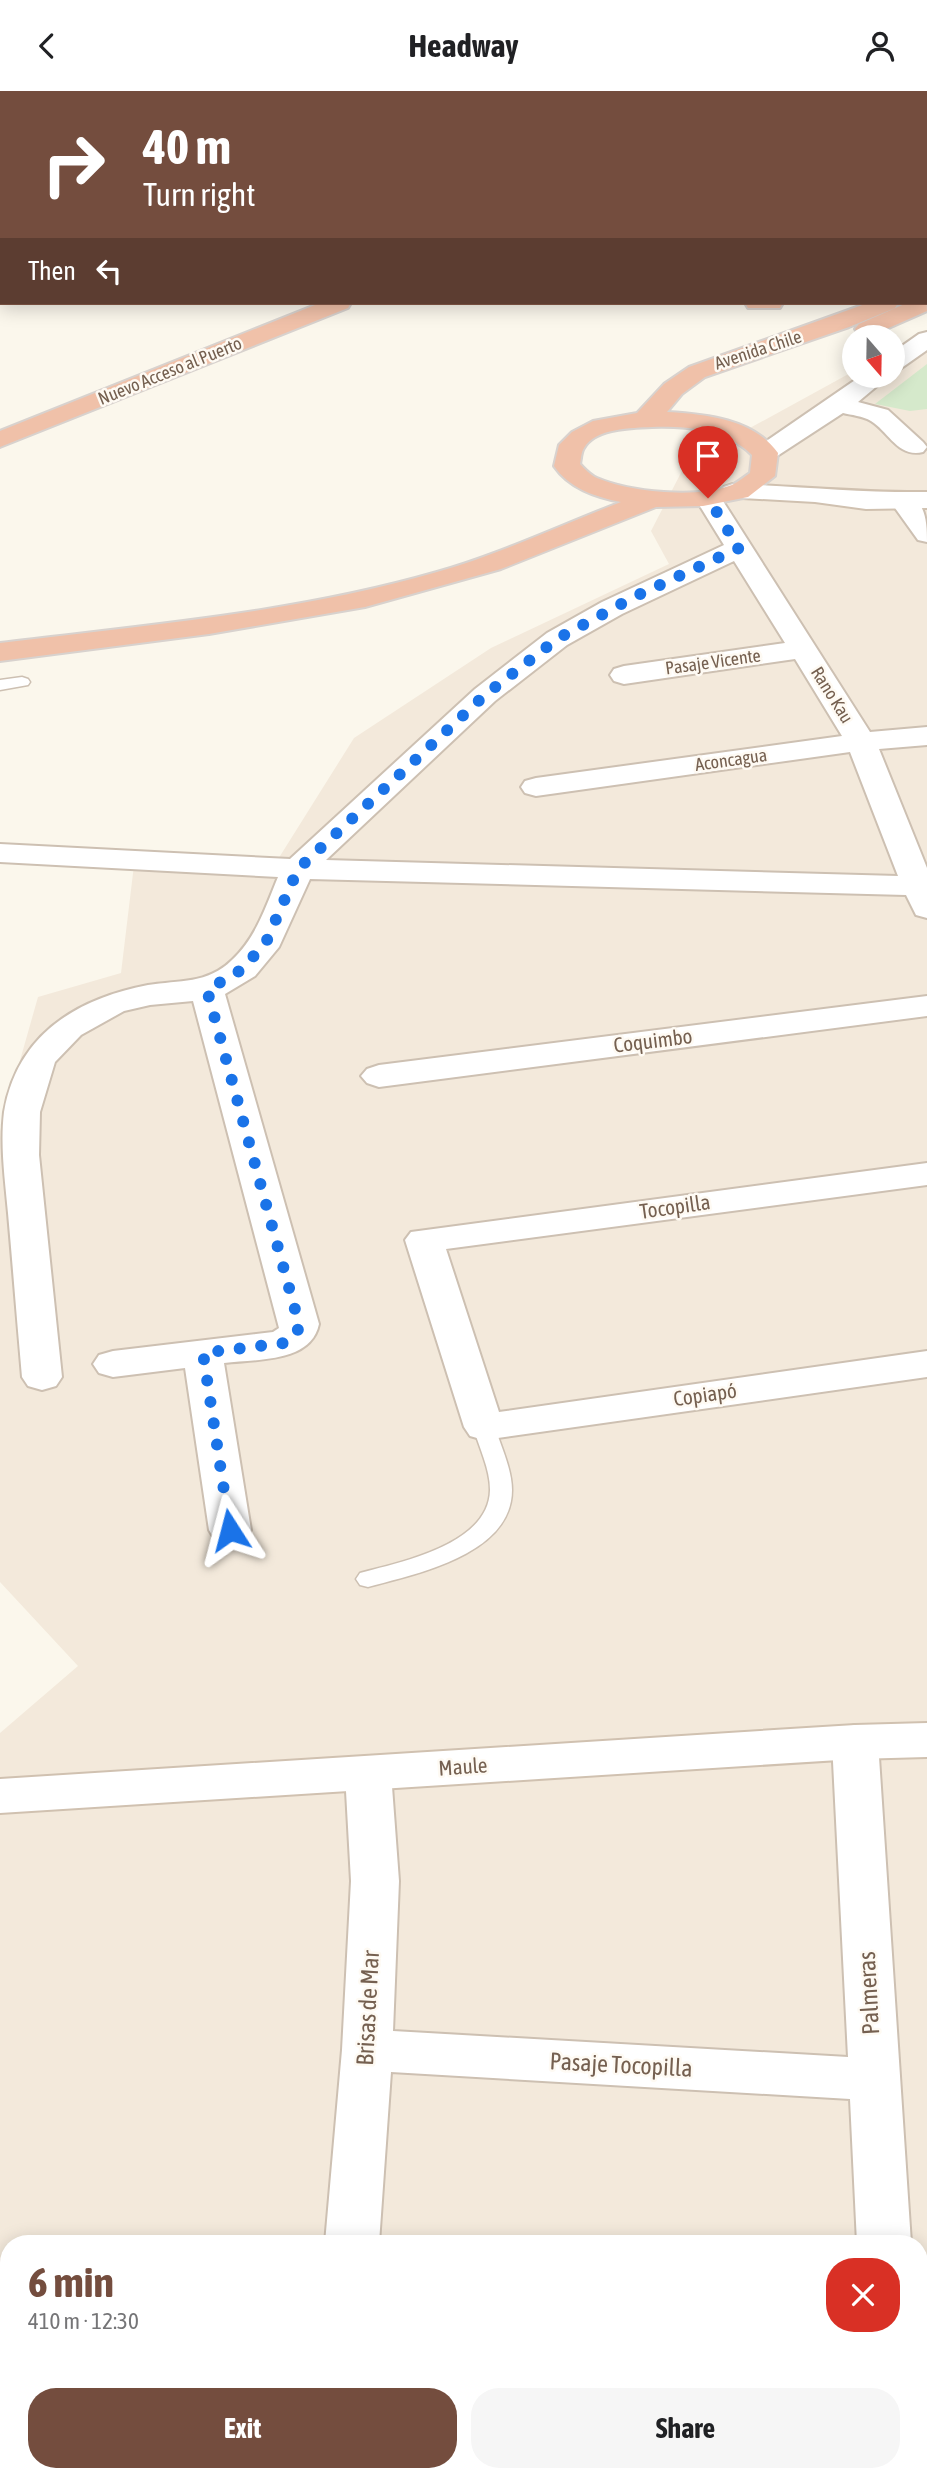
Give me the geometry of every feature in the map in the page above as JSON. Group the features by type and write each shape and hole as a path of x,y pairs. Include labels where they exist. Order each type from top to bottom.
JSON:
{"highway":[{"name":"Nuevo Acceso al Puerto","path":"0,421 298,305"},
{"name":"Nuevo Acceso al Puerto","path":"0,440 335,305"},
{"name":"Avenida Chile","path":"643,420 679,384 697,372 882,305"},
{"name":"Avenida Chile","path":"711,410 723,382 747,371 871,328 920,305"},
{"path":"711,410 750,438 767,456 766,468 760,477 720,495 650,500 627,497 590,485 569,468 566,459 568,449 587,433 612,425 711,410"},
{"path":"0,652 251,619 365,599 502,560 540,546 602,516 650,500"}],"street":[{"path":"905,355 926,340"},
{"path":"837,497 797,481 767,456 859,389"},
{"path":"839,404 879,415 914,447"},
{"path":"711,410 771,428 814,422"},
{"path":"720,495 792,493 866,501 915,501 927,534"},
{"name":"Rano Kau","path":"720,495 739,548 861,742 914,835 924,893"},
{"path":"42,1377 21,1155 22,1112 39,1059 69,1028 112,1005 150,995 207,990 243,969 267,940 298,869 466,712 557,639 624,602 739,548"},
{"name":"Pasaje Vicente","path":"624,675 803,649"},
{"name":"Aconcagua","path":"536,787 861,742 927,736"},
{"path":"0,853 298,869 924,893"},
{"path":"113,1364 284,1343 297,1334 299,1324 207,990"},
{"name":"Coquimbo","path":"379,1076 927,1006"},
{"name":"Tocopilla","path":"484,1427 424,1240 927,1174"},
{"path":"203,1353 230,1530"},
{"name":"Copiapó","path":"484,1427 927,1364"},
{"name":"Maule","path":"0,1796 901,1736"},
{"name":"Palmeras","path":"884,2235 875,2080 901,1736"},
{"name":"Brisas de Mar","path":"353,2235 367,2050 375,1881 368,1773"},
{"name":"Pasaje Tocopilla","path":"367,2050 875,2080"}],"lane":[{"path":"0,685 22,682"},
{"path":"368,1579 431,1560 470,1541 493,1521 501,1492 484,1427"}],"shaded area":[{"path":"927,330 927,2235 0,2235 0,1733 78,1666 0,1582 0,1131 38,997 121,973 134,865 270,872 354,738 491,648 669,564 651,531 686,463 842,378 842,389 905,389 905,342"}],"green space":[{"path":"927,364 927,409 910,411 875,404 894,389 905,389 905,381"}],"route":[{"path":"230,1530 203,1353 284,1343 297,1334 299,1324 207,990 243,969 267,940 298,869 485,695 557,639 612,608 739,548 708,498"}]}
